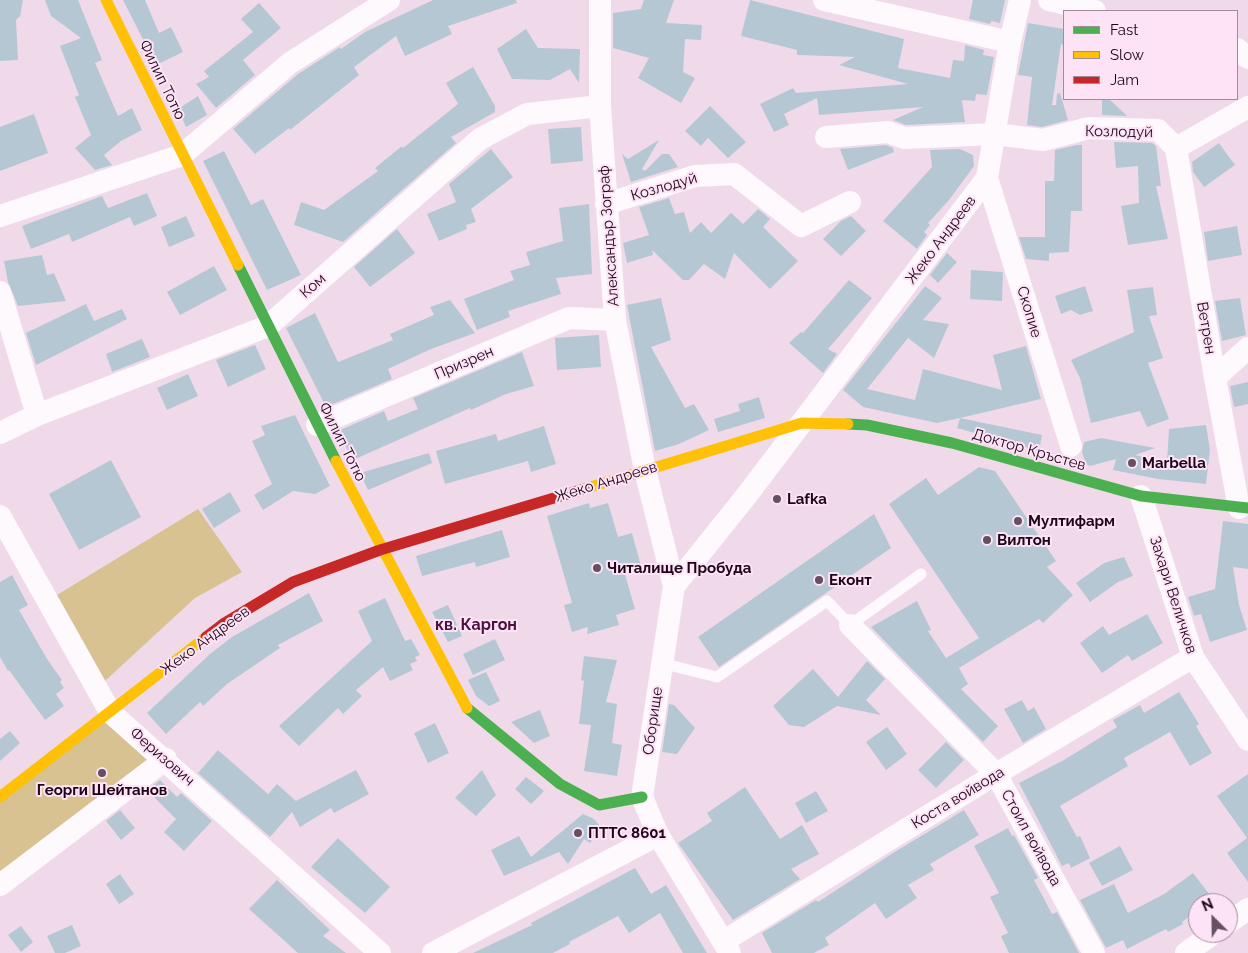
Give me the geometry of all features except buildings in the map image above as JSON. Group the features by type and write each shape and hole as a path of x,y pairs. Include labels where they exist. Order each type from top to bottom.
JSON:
{"street":[{"name":"Филип Тотю","path":"106,0 380,550 464,706 560,784 599,804 642,797"},
{"path":"0,216 182,155 290,62 389,0"},
{"name":"Александър Зограф","path":"600,0 600,106 615,320 645,470"},
{"path":"824,0 1010,42"},
{"name":"Жеко Андреев","path":"0,797 223,624 293,582 380,550 802,424 988,178 1010,42 1020,0"},
{"path":"1049,0 1091,10"},
{"path":"1238,49 1248,58"},
{"name":"Ком","path":"0,432 37,415 268,326 480,139 527,114 600,106"},
{"path":"1176,148 1248,107"},
{"name":"Козлодуй","path":"826,137 888,132 904,138 995,134 1043,140 1088,128 1158,130 1176,148"},
{"name":"Ветрен","path":"1176,148 1215,378 1244,508"},
{"name":"Козлодуй","path":"606,204 695,176 734,174 801,226 850,202"},
{"name":"Скопие","path":"988,178 1071,446"},
{"path":"0,292 37,415"},
{"name":"Призрен","path":"317,425 569,318 615,320"},
{"path":"1215,378 1248,348"},
{"path":"674,586 802,424"},
{"name":"Доктор Кръстев","path":"802,424 877,427 952,443 1141,496 1244,508"},
{"name":"Оборище","path":"642,797 674,586 645,470"},
{"name":"Захари Величков","path":"1141,496 1193,657 1248,740"},
{"name":"Феризович","path":"0,516 110,712 166,759 380,953"},
{"name":"Стоил войвода","path":"850,625 996,774 1094,953"},
{"name":"Коста войвода","path":"727,947 996,774 1193,657"},
{"path":"0,885 166,759"},
{"path":"642,797 658,835 727,947"},
{"path":"433,953 658,835"},
{"path":"1186,953 1200,943"}],"lane":[{"path":"661,663 717,677 827,601 850,625 921,574"}],"shaded area":[{"path":"198,509 242,572 195,598 105,681 57,595"},
{"path":"110,712 166,759 0,885 0,797"}],"traffic: fast":[{"path":"238,265 336,461"},
{"path":"848,424 867,425 952,443 1141,496 1248,508"},
{"path":"467,708 560,784 599,805 642,797"}],"traffic: slow":[{"path":"106,0 238,265"},
{"path":"584,489 802,423 848,424"},
{"path":"336,461 467,708"},
{"path":"0,797 206,637"}],"traffic: jam":[{"path":"206,637 223,624 293,582 380,550 584,489"}],"place":[{"name":"Marbella","path":"1132,463"},
{"name":"Lafka","path":"777,499"},
{"name":"Мултифарм","path":"1018,521"},
{"name":"Вилтон","path":"987,540"},
{"name":"Читалище Пробуда","path":"597,568"},
{"name":"Еконт","path":"819,580"},
{"name":"Георги Шейтанов","path":"102,773"},
{"name":"ПТТС 8601","path":"578,833"}],"district":[{"name":"кв. Каргон","path":"476,625"}]}
